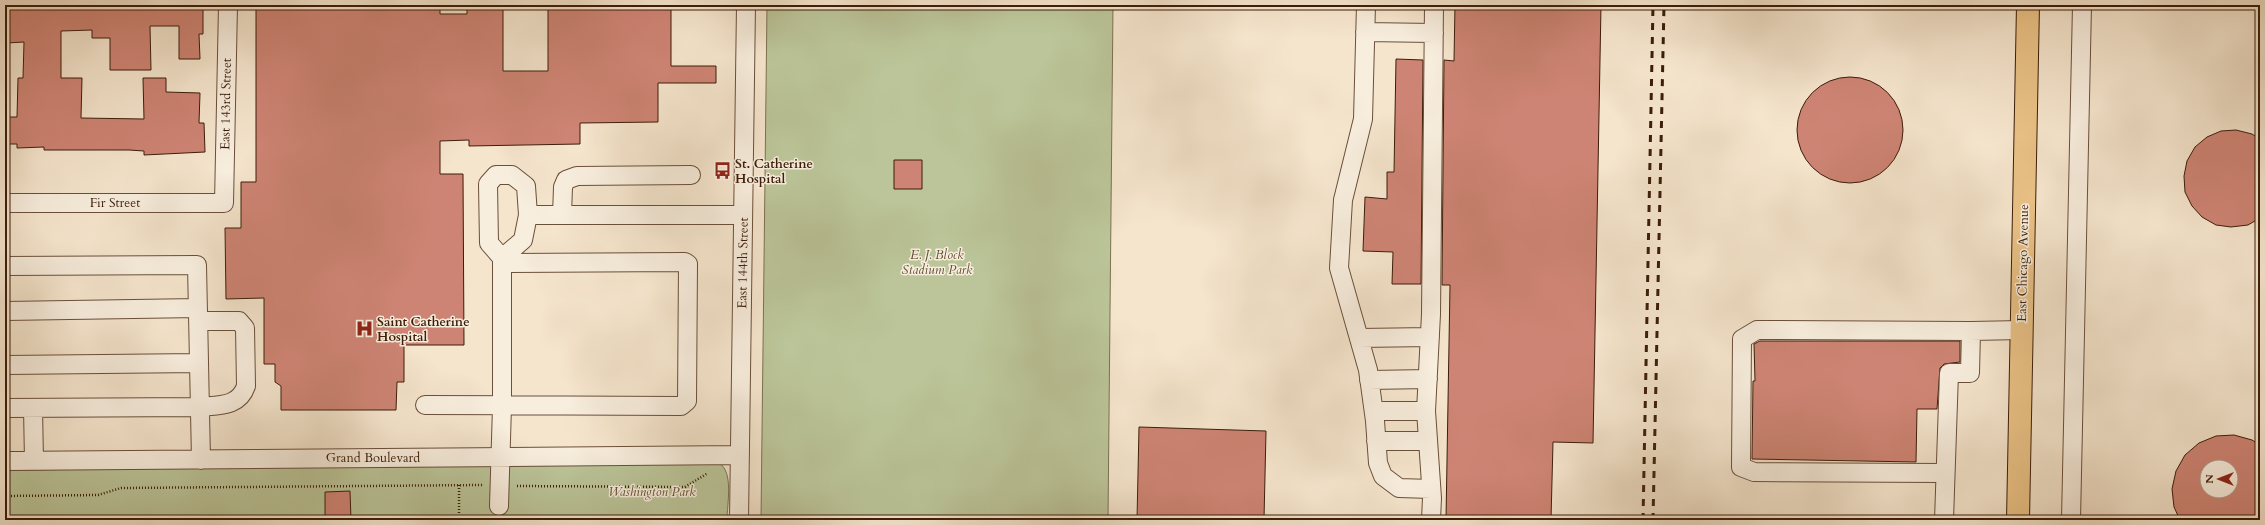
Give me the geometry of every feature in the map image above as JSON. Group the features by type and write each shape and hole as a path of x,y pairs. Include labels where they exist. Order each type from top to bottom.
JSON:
{"main road":[{"name":"East Chicago Avenue","path":"2018,520 2028,5"}],"street":[{"name":"East 143rd Street","path":"224,203 228,5"},
{"name":"East 144th Street","path":"739,520 746,5"},
{"path":"1366,5 1363,119 1343,200 1339,268 1359,338 1369,380 1374,411 1378,463 1382,476 1399,488 1431,489"},
{"path":"1431,520 1431,489 1426,411 1430,337 1434,5"},
{"path":"2072,520 2082,5"},
{"path":"1365,32 1434,33"},
{"path":"499,506 502,406 502,260 489,243 488,184 496,175 512,175 526,186 528,215 523,240 502,260"},
{"path":"562,215 563,187 566,180 577,176 691,175"},
{"name":"Fir Street","path":"5,203 224,203"},
{"path":"528,215 743,215"},
{"path":"425,405 685,405 687,401 688,264 682,260 502,260"},
{"path":"5,266 197,265 201,460"},
{"path":"5,311 198,314 232,321 243,325 245,328 246,378 243,395 238,401 223,405 200,407 5,408"},
{"path":"1945,473 1754,472 1741,467 1742,338 1757,330 1971,332 2022,330"},
{"path":"1944,520 1949,373 1970,373 1971,332"},
{"path":"1359,338 1430,337"},
{"path":"5,365 199,363"},
{"path":"1369,380 1428,379"},
{"path":"33,408 34,461"},
{"path":"1374,411 1426,411"},
{"path":"1376,441 1427,441"},
{"name":"Grand Boulevard","path":"5,461 740,455"}],"path":[{"path":"5,496 98,495 122,488 459,485 685,487 711,472"},
{"path":"459,485 459,520"}],"green space":[{"name":"E. J. Block Stadium Park","path":"767,5 1113,5 1108,520 761,520"},
{"name":"Washington Park","path":"719,463 724,467 727,473 729,489 727,520 5,520 5,470"}],"building":[{"path":"6,5 203,5 203,34 199,34 200,59 179,59 179,26 150,26 151,70 110,70 110,38 92,38 92,30 61,31 61,78 82,78 81,118 144,119 143,78 166,78 166,92 200,93 199,123 204,123 205,152 144,155 144,151 44,150 44,147 17,148 17,144 5,144 5,117 17,117 18,78 23,78 24,42 7,43"},
{"path":"256,5 424,5 424,8 440,8 440,14 467,14 467,5 503,5 503,71 548,71 548,5 671,5 671,66 716,66 716,83 658,83 658,122 580,123 580,144 469,146 469,140 440,141 440,174 463,174 464,345 404,345 404,382 397,382 396,410 281,410 281,386 275,382 275,364 264,364 264,298 226,299 225,228 241,228 241,182 256,182"},
{"path":"1455,5 1601,5 1593,443 1553,442 1551,520 1446,520 1450,285 1442,285 1444,60 1454,61"},
{"path":"1396,59 1423,60 1421,284 1392,284 1393,252 1363,251 1365,197 1387,199 1387,172 1394,172"},
{"path":"1850,77 1870,81 1887,93 1899,110 1903,130 1899,150 1887,167 1870,179 1850,183 1830,179 1813,167 1801,150 1797,130 1801,110 1813,93 1830,81"},
{"path":"2236,130 2252,134 2260,139 2260,218 2248,225 2231,227 2216,225 2202,217 2192,206 2185,192 2184,176 2187,161 2195,147 2207,137 2221,131"},
{"path":"894,160 922,160 922,189 894,189"},
{"path":"1760,341 1960,341 1960,362 1944,364 1940,368 1937,409 1917,409 1916,462 1752,459 1753,381 1755,381 1754,344"},
{"path":"1139,427 1266,431 1264,520 1137,520"},
{"path":"2234,435 2252,440 2260,445 2260,520 2180,520 2174,507 2172,489 2176,471 2185,455 2199,443 2216,436"},
{"path":"350,491 351,520 325,520 325,492"}],"railway":[{"path":"1643,520 1653,5"},
{"path":"1653,520 1664,5"}],"place":[{"name":"St. Catherine Hospital","path":"722,171"},
{"name":"Saint Catherine Hospital","path":"364,329"}]}
